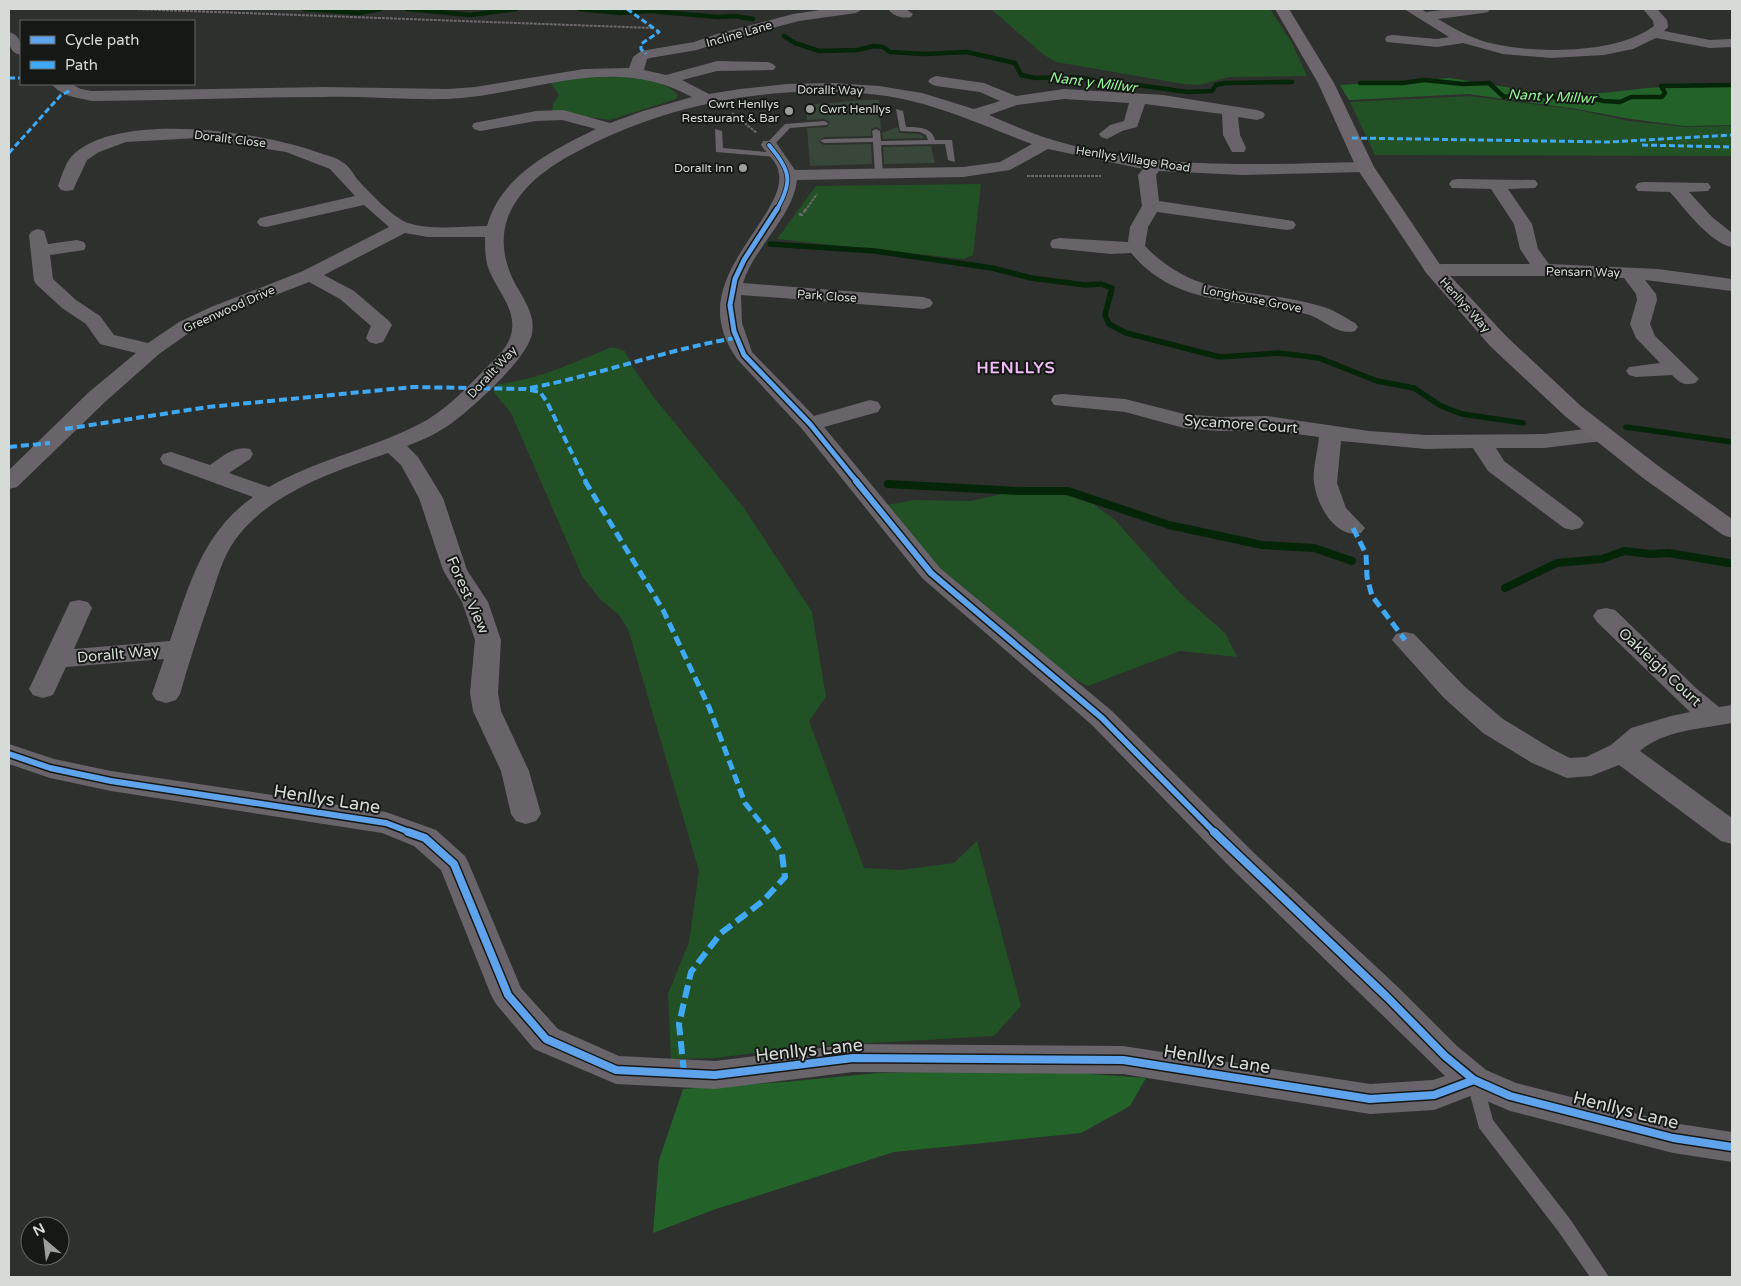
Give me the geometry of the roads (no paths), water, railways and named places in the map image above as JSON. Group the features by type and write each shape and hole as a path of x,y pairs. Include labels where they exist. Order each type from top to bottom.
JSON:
{"street":[{"name":"Incline Lane","path":"635,73 640,58 646,54 697,46 798,17 856,9"},
{"name":"Henllys Way","path":"1282,9 1326,83 1365,167 1434,270 1498,341 1574,412 1652,473 1732,530"},
{"path":"1411,9 1464,38 1485,46 1539,54 1582,52 1632,45 1656,34 1661,27 1660,20 1650,9"},
{"path":"1425,16 1483,9"},
{"path":"1656,34 1710,44 1730,43"},
{"path":"9,36 20,50"},
{"path":"1392,39 1437,43 1464,38"},
{"path":"1582,52 1598,64"},
{"path":"667,80 717,66 768,68"},
{"path":"62,85 76,93 92,96 309,92 448,94 509,88 555,77 590,72 635,73 667,80 706,99"},
{"path":"936,81 984,88 1014,101"},
{"name":"Dorallt Way","path":"166,694 212,558 228,533 246,515 271,496 303,478 422,432 445,419 503,362 519,343 523,324 518,306 498,269 495,231 508,201 533,172 585,139 666,108 706,99 776,90 858,90 921,98 974,115 1046,143"},
{"path":"974,115 1014,101 1064,94 1138,100 1163,100 1257,115"},
{"path":"1107,134 1116,128 1131,124 1138,100"},
{"path":"1230,112 1229,125 1232,139 1238,148"},
{"path":"480,126 526,117 563,115 610,128"},
{"path":"114,122 124,137"},
{"name":"Dorallt Close","path":"67,186 71,173 80,157 94,148 124,137 198,133 290,148 336,165 367,199 391,221 403,227 428,232 495,231"},
{"path":"1046,143 1004,166 963,172 879,174 778,158 785,195 738,273 732,288 731,309 737,344 744,354 810,424 931,573 1102,718 1228,846 1387,997 1445,1056 1474,1080"},
{"name":"Henllys Village Road","path":"1046,143 1151,170 1365,167"},
{"path":"1060,244 1110,248 1136,247 1140,227 1151,206 1151,170"},
{"path":"1458,184 1529,184"},
{"path":"1496,184 1522,224 1529,249 1543,270"},
{"path":"1675,186 1706,221 1732,242"},
{"path":"1644,187 1702,186"},
{"path":"266,222 367,199"},
{"path":"1151,206 1287,225"},
{"path":"1706,221 1732,222"},
{"name":"Greenwood Drive","path":"9,482 97,397 152,350 186,326 218,311 310,275 403,227"},
{"path":"77,246 39,243 44,281 69,304 92,320 107,340 152,350"},
{"name":"Longhouse Grove","path":"1136,247 1145,259 1166,274 1199,290 1233,298 1314,310 1348,327"},
{"name":"Pensarn Way","path":"1434,270 1543,270 1630,273 1669,276 1732,285"},
{"path":"1630,273 1646,294 1647,300 1640,324 1646,338 1683,373"},
{"path":"310,275 347,295 382,326 376,338"},
{"name":"Park Close","path":"732,288 923,303"},
{"path":"1636,371 1683,373"},
{"name":"Sycamore Court","path":"1062,400 1125,406 1184,421 1219,424 1266,423 1369,438 1426,442 1544,441 1602,434"},
{"path":"810,424 870,406"},
{"path":"1331,433 1325,483 1336,511 1353,528"},
{"path":"1480,441 1496,466 1572,523"},
{"name":"Forest View","path":"392,444 410,462 431,498 455,570 475,602 488,640 484,693 487,711 515,771 526,814"},
{"path":"212,474 242,454"},
{"path":"171,459 271,496"},
{"name":"Dorallt Way","path":"42,689 79,608"},
{"name":"Oakleigh Court","path":"1606,616 1687,695 1724,716"},
{"name":"Oakleigh Court","path":"1405,640 1454,692 1493,726 1542,756 1567,768 1591,766 1621,752 1641,735 1671,725 1724,716"},
{"name":"Dorallt Way","path":"56,659 180,650"},
{"path":"1621,752 1732,833"},
{"name":"Henllys Lane","path":"9,754 50,768 111,781 386,823 425,838 454,864 508,995 546,1039 616,1070 715,1075 853,1058 1124,1060 1370,1099 1434,1095 1474,1080 1519,1099 1673,1138 1732,1148"}],"lane":[{"path":"900,111 903,129 920,129 930,134 932,142"},
{"path":"718,131 719,150 778,158 788,126 824,123"},
{"path":"876,131 879,174"},
{"path":"824,141 950,142 952,160"},
{"path":"1474,1080 1485,1123 1564,1226 1600,1277"}],"waterway":[{"name":"Nant y Millwr","path":"304,9 359,13 381,9"},
{"name":"Nant y Millwr","path":"407,9 471,15 516,9"},
{"name":"Nant y Millwr","path":"579,9 620,13 650,11 718,17 734,16 753,19"},
{"name":"Nant y Millwr","path":"784,36 795,43 819,51 857,50 874,46 883,47 890,52 924,54 967,52 1015,63 1021,75 1035,78 1073,77 1089,79 1112,86 1137,85 1188,92 1212,91 1216,85 1225,83 1292,82"},
{"name":"Nant y Millwr","path":"1360,83 1403,83 1424,80 1463,84 1489,83 1504,97 1531,94 1559,98 1575,94 1603,101 1620,102 1631,97 1662,97 1665,93 1661,86 1732,85"},
{"path":"770,244 875,251 992,268 1031,278 1085,285 1101,284 1112,288 1105,315 1109,324 1126,333 1220,357 1279,353 1319,358 1377,381 1414,388 1441,406 1462,414 1523,423"},
{"path":"1626,427 1732,442"},
{"path":"888,484 1020,491 1068,491 1169,525 1262,545 1314,548 1352,561"},
{"path":"1505,588 1557,563 1602,559 1624,551 1651,554 1668,553 1729,563"}],"place":[{"name":"Cwrt Henllys","path":"810,109"},
{"name":"Cwrt Henllys Restaurant & Bar","path":"789,111"},
{"name":"Dorallt Inn","path":"743,168"}],"district":[{"name":"HENLLYS","path":"1016,367"}]}
